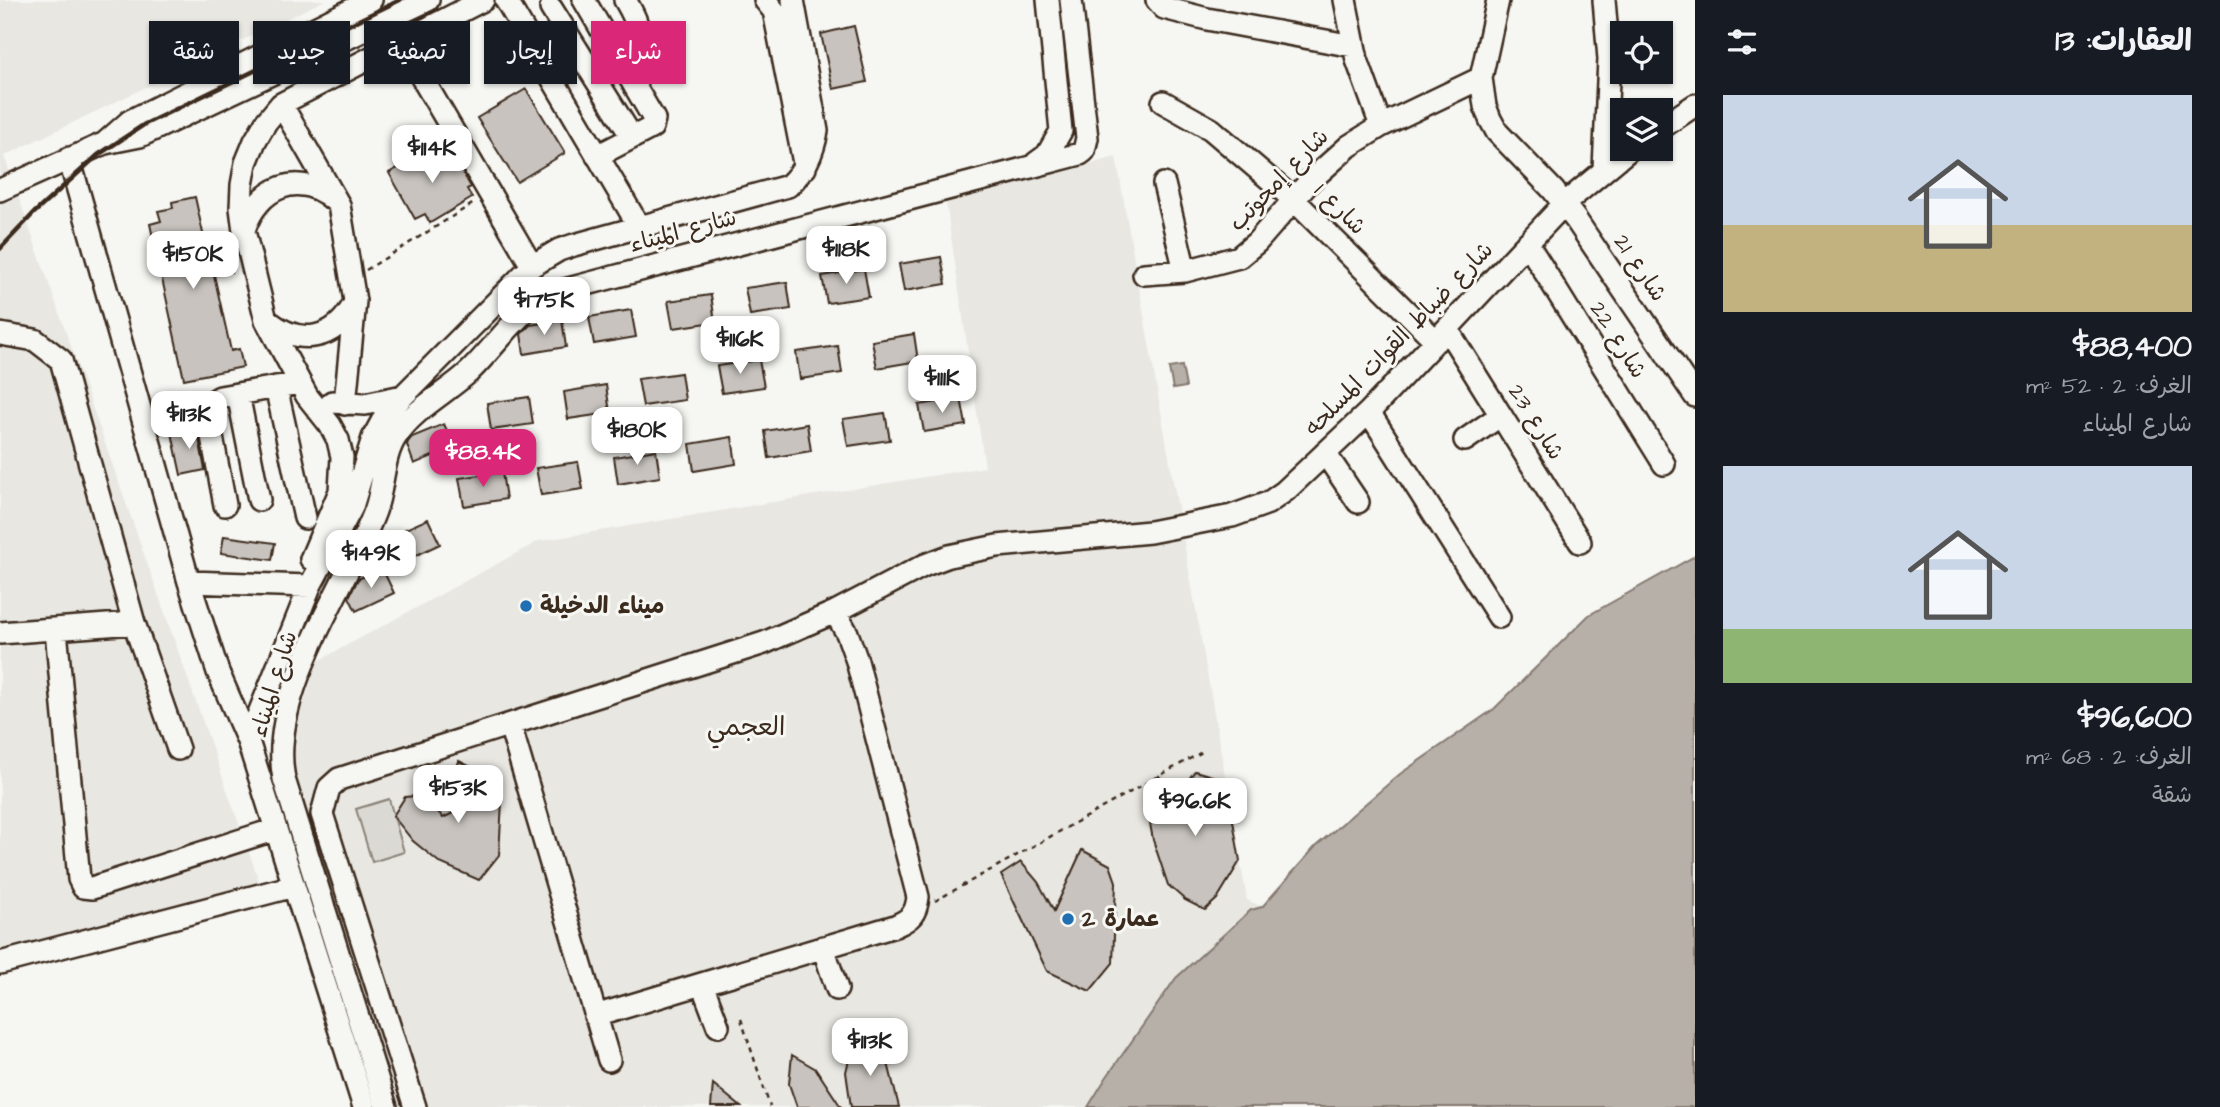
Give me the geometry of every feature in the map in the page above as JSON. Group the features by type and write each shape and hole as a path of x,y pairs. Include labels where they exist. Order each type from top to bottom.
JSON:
{"street":[{"path":"105,143 130,121 371,0"},
{"path":"0,190 105,143 140,136 428,0"},
{"path":"442,21 483,0"},
{"path":"506,0 640,228"},
{"path":"584,0 596,21"},
{"path":"625,0 638,21"},
{"path":"1036,164 1047,155 1061,131 1048,0"},
{"name":"شارع الميناء","path":"386,1107 280,759 281,739 296,685 323,617 374,512 389,449 399,431 470,371 532,304 549,294 1080,154 1086,145 1071,0"},
{"path":"1157,0 1164,8 1208,9 1353,46"},
{"path":"1345,0 1353,46 1381,126"},
{"path":"1481,78 1498,0"},
{"path":"1604,0 1609,59 1604,169"},
{"path":"304,586 352,507 373,438 385,416 532,267 559,250 788,186 805,168 782,4"},
{"path":"551,8 632,138"},
{"path":"248,741 334,507 343,474 338,440 303,389 266,320 244,231 242,185 246,163 255,141 281,104 364,61"},
{"name":"شارع إمحوتب","path":"1144,274 1185,271 1227,261 1249,251 1293,199 1337,155 1381,126 1481,78"},
{"name":"شارع 21","path":"1481,78 1485,106 1497,132 1564,204 1695,397"},
{"path":"425,84 532,267"},
{"path":"597,156 652,127 654,119 633,84"},
{"name":"شارع 1","path":"1163,102 1211,129 1293,199 1442,335"},
{"path":"281,104 340,205 355,302 345,404"},
{"path":"1673,122 1693,112"},
{"path":"69,158 189,582 218,672 248,741 364,1107"},
{"name":"شارع ضباط القوات المسلحه","path":"415,1107 322,814 329,788 339,779 764,643 835,612 925,565 967,551 1150,532 1232,516 1268,503 1285,491 1368,412 1564,204 1614,161"},
{"path":"1164,184 1185,271"},
{"path":"244,231 249,214 260,200 283,187 310,186 326,193 340,205"},
{"name":"شارع 22","path":"1527,243 1664,464"},
{"path":"266,320 281,331 298,337 316,336 333,329 346,317 355,302"},
{"path":"0,334 35,340 61,360 134,623 178,749"},
{"name":"شارع 23","path":"1442,335 1501,415 1580,542"},
{"path":"225,505 207,410 214,399 276,387 303,389 345,404 365,404 403,396"},
{"path":"276,387 304,518"},
{"path":"239,394 260,500"},
{"path":"1368,412 1499,617"},
{"path":"1465,440 1501,415"},
{"path":"1325,453 1358,502"},
{"path":"189,582 304,586"},
{"path":"595,1016 895,926 908,920 917,911 918,897 857,661 847,633 835,612"},
{"path":"0,633 134,623"},
{"path":"55,630 79,879 83,887 92,888 276,829"},
{"path":"510,725 609,1060"},
{"path":"0,963 294,886"},
{"path":"823,947 837,989"},
{"path":"702,984 718,1026"}],"path":[{"path":"352,279 489,194"},
{"path":"917,911 1202,752"},
{"path":"741,1019 770,1107"}],"shaded area":[{"path":"0,0 325,0 282,21 253,21 253,35 239,42 239,21 149,21 149,84 152,84 4,156 267,904 0,969"},
{"path":"1116,157 1247,900 1262,907 1141,1030 1088,1107 397,1107 289,771 295,728 318,661 539,541 985,467 946,202"},
{"path":"1182,366 1186,387 1173,389 1169,368"},
{"path":"1695,556 1695,1107 1088,1107 1176,978 1251,910 1262,907 1316,846 1400,774 1494,709 1589,615"},
{"path":"389,799 404,852 372,862 356,809"}],"building":[{"path":"854,26 867,82 833,89 821,34"},
{"path":"526,89 565,153 517,182 477,118"},
{"path":"435,147 443,162 453,156 471,187 467,189 472,198 430,223 425,214 415,219 389,173"},
{"path":"195,197 206,247 215,245 219,261 228,259 231,272 214,275 231,351 239,349 243,367 184,379 150,224 161,221 158,211 173,208 172,202"},
{"path":"941,257 946,284 904,291 899,264"},
{"path":"864,269 869,297 827,303 822,276"},
{"path":"787,282 791,309 750,315 745,288"},
{"path":"711,295 715,322 673,328 668,301"},
{"path":"631,310 636,337 594,344 589,317"},
{"path":"562,320 566,347 524,354 521,334 530,325"},
{"path":"914,334 918,361 877,368 872,341"},
{"path":"838,346 842,373 800,379 796,352"},
{"path":"759,360 764,387 722,393 717,366"},
{"path":"681,373 685,400 643,406 638,379"},
{"path":"606,385 610,413 568,419 564,392"},
{"path":"529,397 533,424 491,430 487,403"},
{"path":"961,398 966,425 924,432 919,405"},
{"path":"885,413 890,440 848,446 843,419"},
{"path":"444,424 454,447 414,464 408,442 412,437"},
{"path":"807,424 811,451 769,458 765,431"},
{"path":"197,428 205,470 181,475 172,433"},
{"path":"732,437 736,464 694,471 690,444"},
{"path":"656,450 660,477 618,484 614,457"},
{"path":"578,462 583,489 541,495 536,468"},
{"path":"502,472 506,499 464,506 459,478"},
{"path":"428,519 440,544 402,562 390,536"},
{"path":"224,536 275,543 272,560 221,553"},
{"path":"382,568 394,593 356,611 349,597 358,579"},
{"path":"459,761 477,770 502,801 499,855 479,880 440,863 413,841 393,816 405,797 425,795 443,818 463,808 453,780"},
{"path":"1195,771 1226,780 1240,861 1217,899 1205,910 1185,900 1168,885 1153,840 1145,796 1159,776 1187,812 1188,780"},
{"name":"عمارة 2","path":"1082,850 1110,865 1116,882 1113,963 1090,991 1047,971 1001,875 1021,862 1038,882 1054,911"},
{"path":"853,1043 870,1043 885,1051 899,1107 851,1107 846,1072"},
{"path":"792,1055 816,1069 841,1107 797,1107 789,1084"},
{"path":"713,1084 741,1107 711,1107"}],"railway":[{"path":"0,249 34,213 98,155 145,124 400,0"}],"place":[{"name":"ميناء الدخيلة","path":"526,606"},
{"name":"عمارة 2","path":"1068,919"}],"district":[{"name":"العجمي","path":"746,727"}]}
